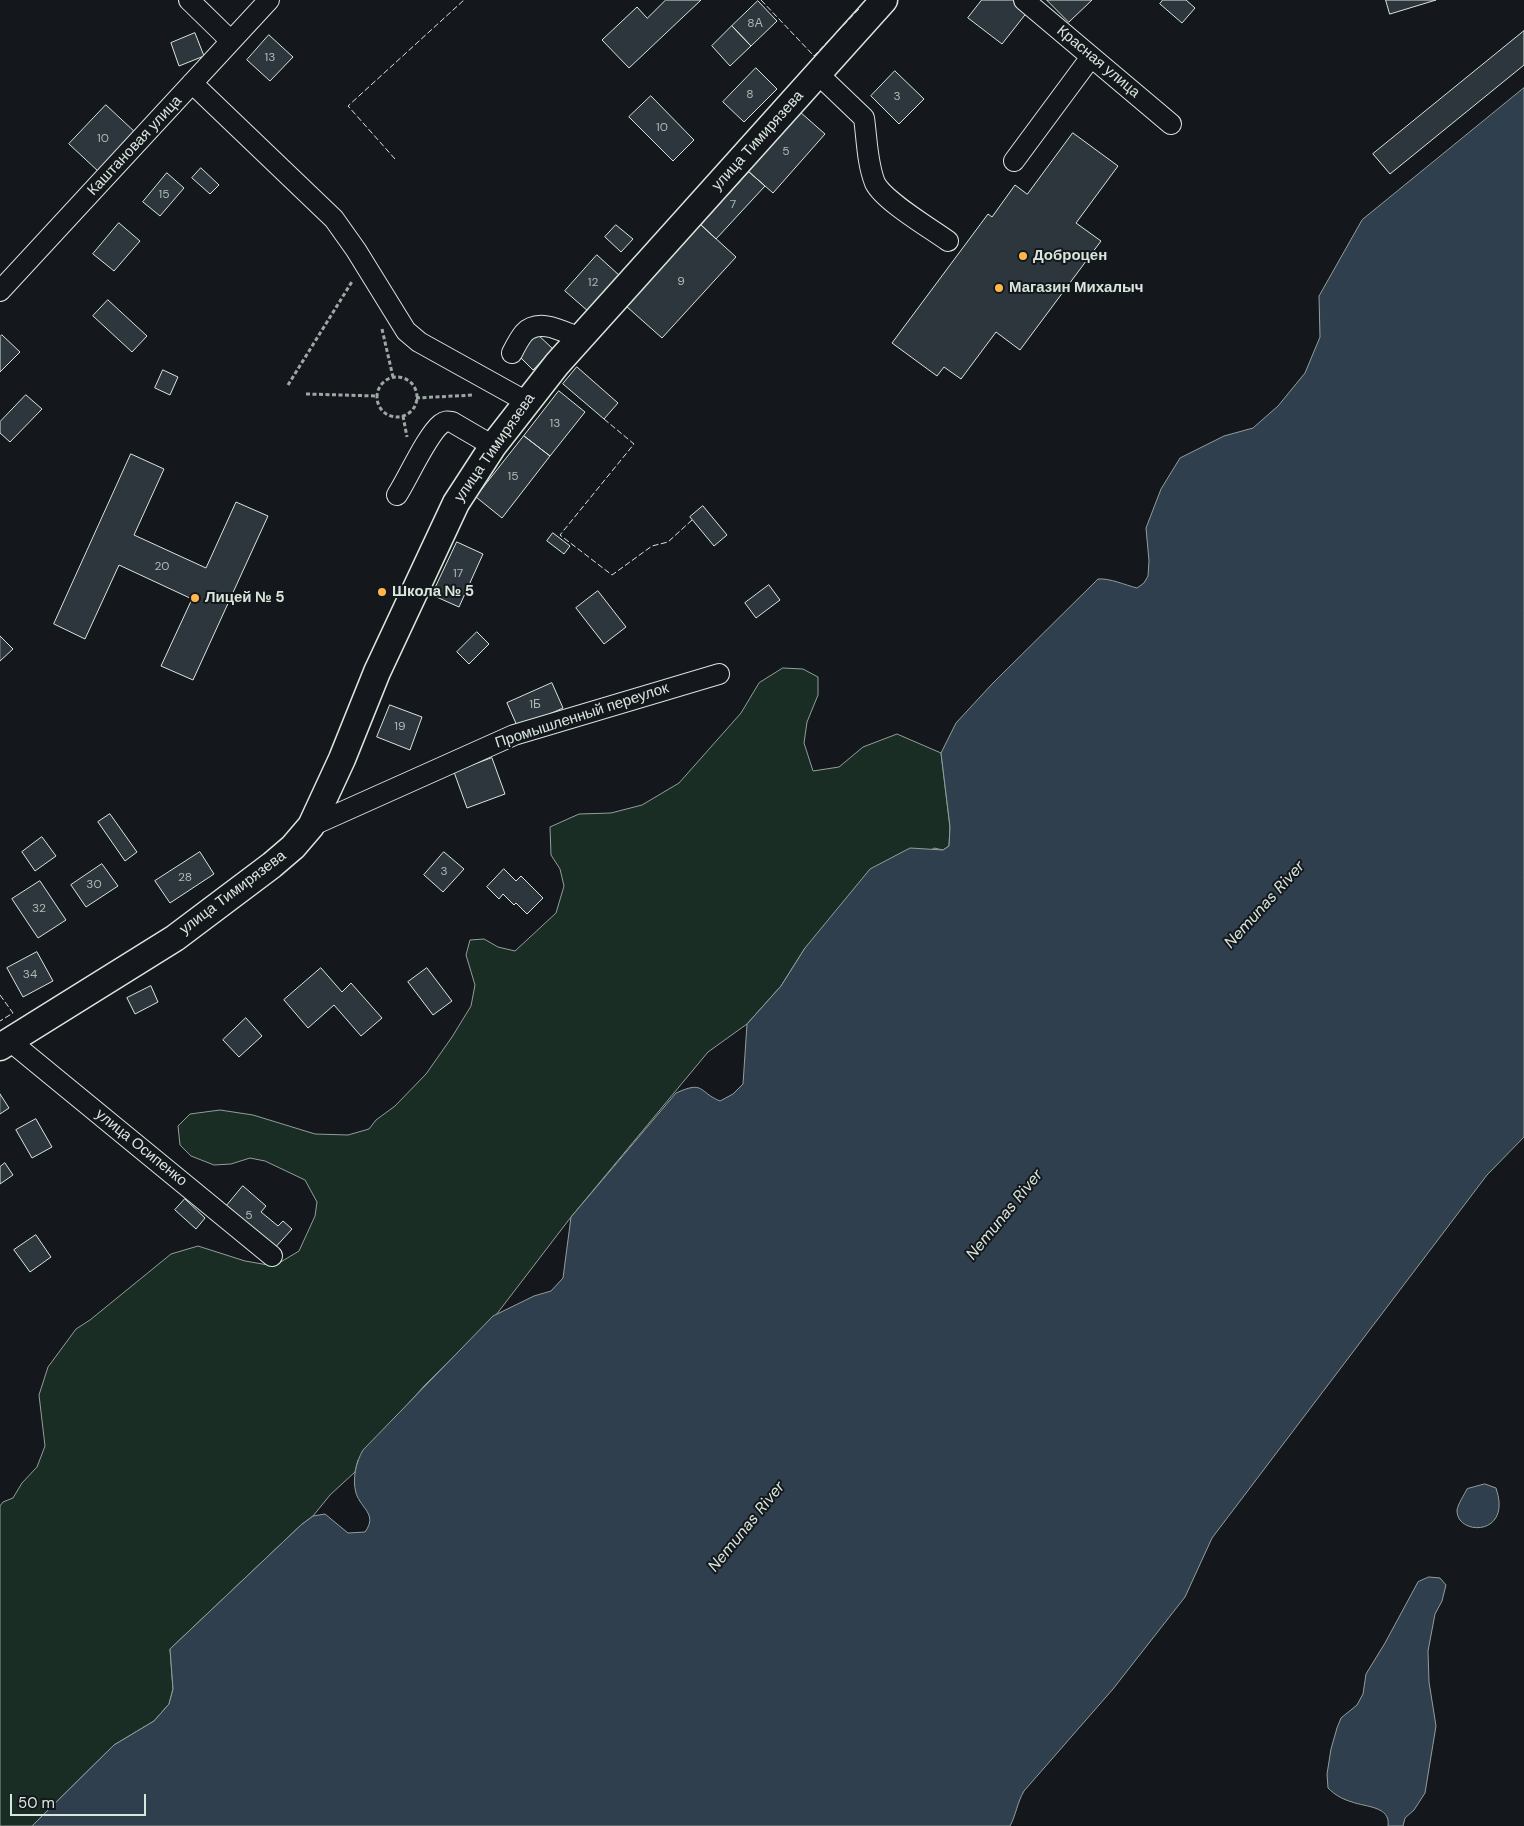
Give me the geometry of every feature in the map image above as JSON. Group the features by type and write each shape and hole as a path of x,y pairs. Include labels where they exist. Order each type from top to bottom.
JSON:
{"main road":[{"name":"улица Тимирязева","path":"5,1044 175,938 272,866 293,847 311,826 342,759 377,672 456,503 493,446 520,398 557,364 884,0"}],"street":[{"path":"189,0 231,41"},
{"name":"Каштановая улица","path":"0,291 269,0"},
{"name":"Красная улица","path":"1024,0 1171,124"},
{"path":"1014,161 1091,57"},
{"path":"818,74 864,118 869,162 876,184 889,199 948,241"},
{"path":"192,83 334,219 406,331 419,342 520,398"},
{"path":"512,353 524,333 529,329 538,327 554,327 580,338"},
{"path":"397,495 439,425 445,421 452,422 493,446"},
{"name":"Промышленный переулок","path":"311,826 514,735 719,674"},
{"name":"улица Осипенко","path":"5,1044 272,1256"}],"path":[{"path":"288,385 364,263"},
{"path":"399,377 411,382 415,388 416,398 414,407 403,416 397,417 385,413 377,402 381,384 386,379 399,377"},
{"path":"306,394 377,396"},
{"path":"416,398 520,398"},
{"path":"403,416 408,441"}],"green space":[{"path":"783,668 803,669 818,677 818,695 807,722 804,743 813,771 839,767 863,747 897,734 941,753 950,827 949,846 943,850 934,848 805,948 781,986 747,1024 708,1052 571,1217 496,1315 424,1386 358,1460 355,1472 330,1495 313,1516 301,1525 170,1649 173,1689 169,1704 154,1721 114,1745 32,1826 0,1826 0,1506 3,1502 13,1498 22,1483 37,1467 45,1446 39,1395 48,1367 76,1329 90,1320 171,1254 198,1246 245,1261 274,1266 299,1251 315,1216 317,1202 305,1180 265,1161 250,1158 231,1164 214,1165 191,1156 180,1145 178,1126 190,1114 220,1110 253,1115 315,1134 348,1135 369,1129 376,1120 395,1106 426,1074 471,1006 475,985 466,955 470,940 484,939 498,947 515,951 556,913 564,886 560,869 551,855 550,827 579,814 611,813 642,805 679,783 741,713 759,683"}],"water":[{"name":"Nemunas River","path":"1524,88 1524,1137 1487,1175 1212,1538 1185,1597 1113,1689 1024,1791 1010,1826 32,1826 114,1745 154,1721 169,1704 173,1689 170,1649 301,1525 313,1516 325,1514 348,1533 365,1532 369,1526 369,1516 358,1499 354,1482 358,1460 363,1450 493,1316 534,1296 551,1291 563,1278 571,1217 676,1093 697,1087 720,1101 733,1094 743,1084 747,1024 781,986 805,948 870,869 910,848 943,850 949,846 950,827 941,753 956,723 992,684 1098,579 1137,588 1144,583 1148,576 1149,561 1146,528 1161,489 1180,458 1224,436 1253,428 1278,406 1305,373 1320,337 1319,296 1362,220"},
{"path":"1485,1484 1496,1488 1499,1504 1497,1516 1491,1523 1482,1527 1473,1527 1465,1524 1459,1519 1457,1510 1460,1502 1467,1489"},
{"path":"1429,1577 1440,1578 1446,1585 1442,1601 1435,1614 1428,1651 1429,1682 1436,1726 1425,1793 1414,1810 1405,1818 1403,1826 1388,1826 1388,1819 1381,1811 1345,1800 1328,1788 1327,1774 1331,1749 1341,1718 1357,1705 1363,1694 1366,1674 1418,1582"}],"building":[{"path":"666,0 701,0 629,68 602,40 637,7 647,18"},
{"path":"982,0 1014,0 1028,11 1002,44 968,18"},
{"path":"1047,0 1092,0 1069,22"},
{"path":"1163,0 1186,0 1195,8 1182,23 1160,4"},
{"path":"1386,0 1436,0 1390,14"},
{"path":"758,1 777,21 751,46 732,26"},
{"path":"732,26 751,46 730,66 712,46"},
{"path":"1524,31 1524,65 1390,174 1373,154"},
{"path":"195,33 204,56 179,66 171,43"},
{"path":"269,35 293,57 270,81 247,60"},
{"path":"756,68 777,89 744,122 723,102"},
{"path":"895,71 924,99 899,124 871,96"},
{"path":"651,96 694,140 673,161 629,117"},
{"path":"106,105 136,133 99,172 69,144"},
{"path":"800,112 825,134 773,193 748,171"},
{"name":"Магазин Михалыч","path":"1073,133 1118,166 1076,223 1101,241 1020,350 996,332 961,379 944,367 937,376 892,343 988,214 992,217 1015,185 1027,194"},
{"path":"201,168 219,185 210,194 192,178"},
{"path":"749,172 765,186 716,239 701,225"},
{"path":"167,173 184,188 160,216 143,202"},
{"path":"119,223 140,241 114,271 93,254"},
{"path":"616,225 633,239 621,252 605,237"},
{"path":"701,225 736,257 662,338 626,306"},
{"path":"597,255 620,276 589,312 565,291"},
{"path":"108,300 147,336 132,352 93,316"},
{"path":"536,333 553,349 533,370 517,354"},
{"path":"2,335 20,352 0,372 0,337"},
{"path":"577,367 618,403 604,419 563,384"},
{"path":"163,370 178,377 170,395 155,388"},
{"path":"559,391 585,412 550,456 524,436"},
{"path":"26,395 42,409 10,442 0,433 0,422"},
{"path":"524,436 550,456 502,518 476,497"},
{"path":"131,454 164,469 134,535 206,568 236,502 268,516 193,680 161,666 192,599 119,565 85,639 54,624"},
{"path":"703,506 727,535 714,546 690,517"},
{"path":"553,533 570,546 564,554 547,541"},
{"path":"457,542 483,554 459,607 432,595"},
{"path":"769,585 780,600 756,618 745,603"},
{"path":"598,591 626,627 604,644 576,608"},
{"path":"477,632 489,644 469,664 457,652"},
{"path":"0,636 13,649 0,661"},
{"path":"552,683 563,708 518,728 507,703"},
{"path":"390,705 422,717 410,750 377,737"},
{"path":"492,758 505,794 467,808 454,772"},
{"path":"110,814 137,852 125,861 98,822"},
{"path":"42,837 56,856 35,871 22,852"},
{"path":"200,852 214,874 170,903 155,881"},
{"path":"444,852 464,869 443,892 424,875"},
{"path":"102,864 118,886 86,907 71,885"},
{"path":"504,869 516,881 521,876 543,898 527,914 503,894 499,899 487,887"},
{"path":"40,881 66,920 38,938 12,899"},
{"path":"37,952 53,981 23,997 7,968"},
{"path":"321,968 342,992 351,983 382,1018 361,1036 334,1005 308,1028 284,1000"},
{"path":"427,968 452,1001 433,1015 408,982"},
{"path":"151,986 158,1002 135,1014 127,998"},
{"path":"246,1018 262,1036 239,1057 223,1040"},
{"path":"0,1094 9,1108 0,1114"},
{"path":"36,1119 52,1147 32,1158 16,1130"},
{"path":"5,1163 13,1175 0,1184 0,1167"},
{"path":"243,1186 266,1206 261,1212 278,1226 283,1221 292,1229 272,1251 224,1209"},
{"path":"185,1199 205,1218 196,1229 175,1210"},
{"path":"36,1235 51,1257 30,1272 14,1250"}],"fence":[{"path":"395,159 348,106 464,0"},
{"path":"761,0 814,56 859,9"},
{"path":"604,419 634,444 560,535 612,575 652,546 668,542 692,520"},
{"path":"0,995 13,1013 0,1021"}],"place":[{"name":"Доброцен","path":"1023,256"},
{"name":"Магазин Михалыч","path":"999,288"},
{"name":"Школа № 5","path":"382,592"},
{"name":"Лицей № 5","path":"195,598"}]}
